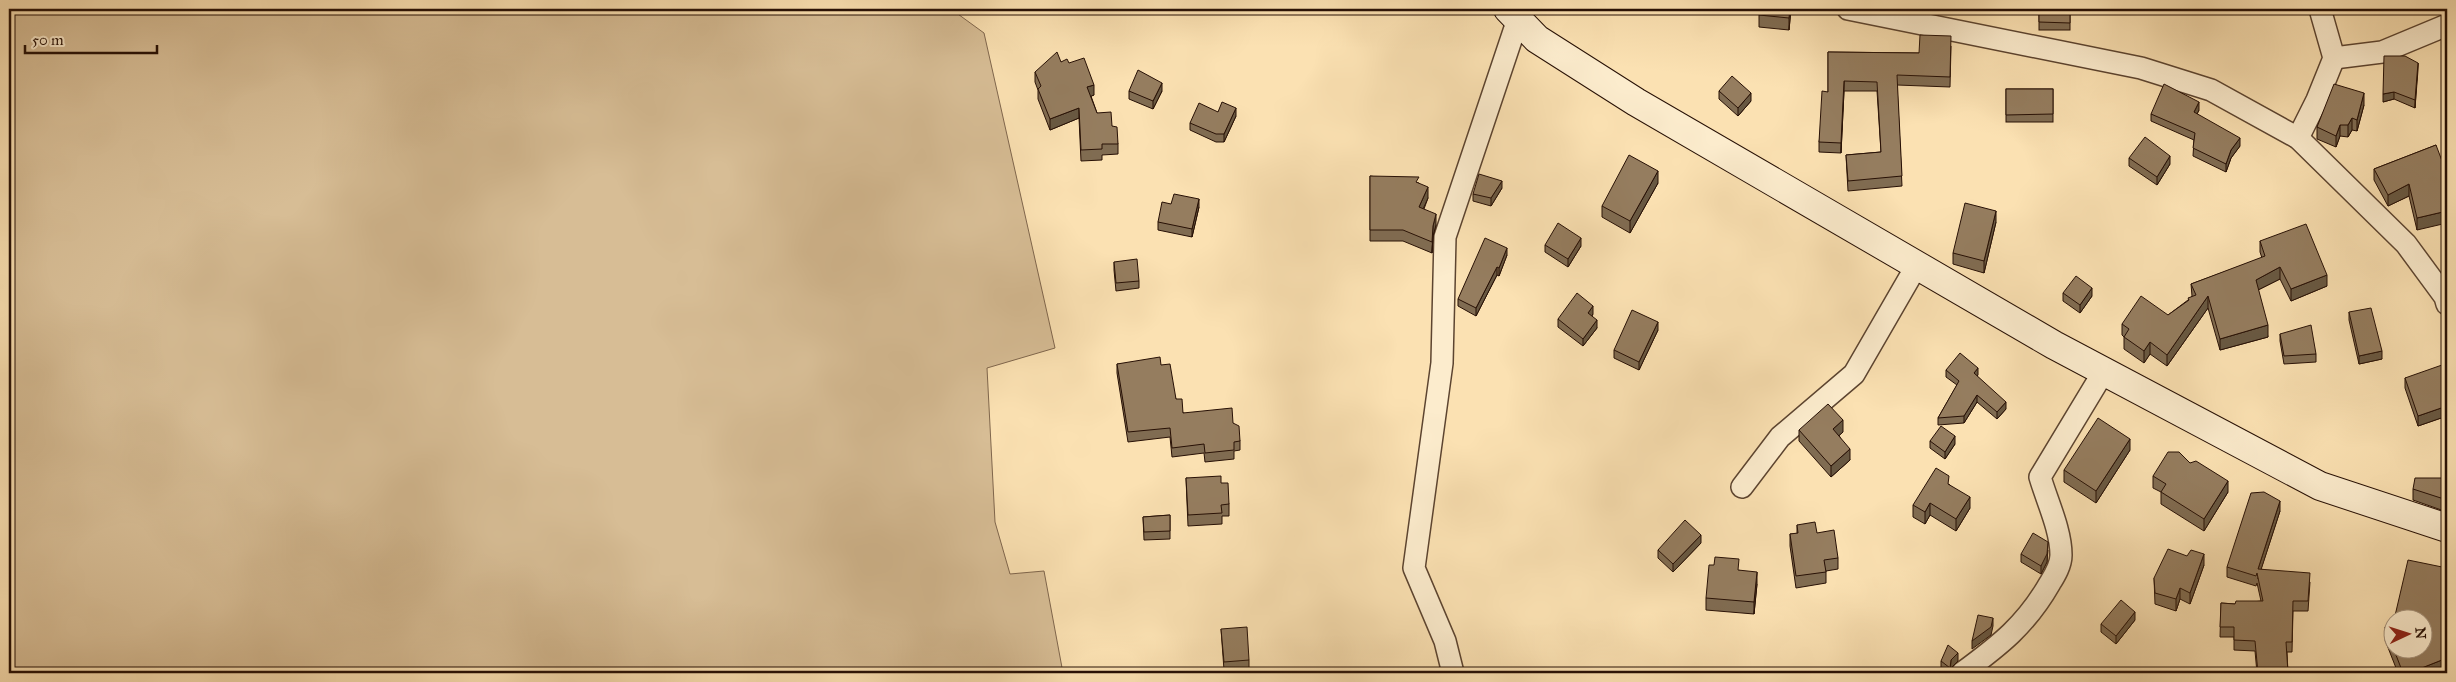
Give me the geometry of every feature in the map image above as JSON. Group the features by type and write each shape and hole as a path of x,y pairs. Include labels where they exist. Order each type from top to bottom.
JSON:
{"street":[{"path":"1848,9 2141,68 2211,90 2298,138 2406,244 2445,297 2447,304"},
{"path":"2298,138 2317,100 2334,58 2320,9"},
{"path":"1453,673 1446,642 1414,568 1442,363 1445,236 1513,14 1537,39 1636,102 2104,371 2320,486 2447,528"},
{"path":"2334,58 2382,52 2447,24"},
{"path":"1742,487 1780,437 1854,374 1917,265"},
{"path":"1962,673 2010,637 2038,605 2056,574 2061,557 2060,542 2040,477 2104,371"}],"shaded area":[{"path":"9,9 951,9 984,33 1055,348 987,368 995,522 1010,574 1044,571 1063,673 9,673"}],"building":[{"path":"1759,9 1790,9 1789,18 1759,15"},
{"path":"2039,9 2070,9 2070,23 2039,22"},
{"path":"1920,35 1951,36 1950,77 1897,75 1902,176 1848,181 1846,155 1881,152 1877,82 1844,81 1841,143 1819,142 1822,91 1828,92 1828,52 1919,53"},
{"path":"1057,52 1061,62 1067,59 1069,63 1084,58 1094,85 1087,87 1097,113 1111,112 1112,126 1117,127 1118,144 1102,144 1102,149 1081,150 1079,108 1050,119 1038,89 1041,86 1035,72"},
{"path":"2384,56 2405,56 2418,63 2415,100 2394,92 2383,94"},
{"path":"1138,70 1162,83 1153,101 1129,91"},
{"path":"1732,76 1751,93 1738,108 1719,91"},
{"path":"2164,84 2199,102 2194,112 2240,138 2231,150 2226,164 2193,148 2195,133 2151,114"},
{"path":"2334,84 2364,93 2357,120 2352,118 2348,125 2340,125 2336,136 2317,127"},
{"path":"2006,89 2053,89 2053,114 2006,115"},
{"path":"1222,102 1236,108 1224,134 1216,134 1190,123 1199,103 1218,112"},
{"path":"2145,137 2170,156 2157,177 2129,158"},
{"path":"2436,145 2447,174 2447,211 2417,218 2409,184 2388,195 2374,169"},
{"path":"1629,155 1658,171 1630,221 1602,206"},
{"path":"1479,174 1502,181 1491,198 1473,194"},
{"path":"1370,176 1419,177 1416,182 1428,187 1419,207 1436,214 1432,242 1403,230 1370,230"},
{"path":"1174,194 1199,199 1192,229 1158,222 1162,202 1171,204"},
{"path":"1965,203 1996,211 1984,261 1953,253"},
{"path":"1558,223 1581,238 1568,259 1545,245"},
{"path":"2306,224 2327,275 2291,289 2280,267 2256,280 2268,325 2220,339 2208,296 2167,355 2150,342 2144,351 2124,337 2129,329 2122,324 2141,296 2168,315 2189,300 2188,298 2196,295 2191,284 2265,256 2260,241"},
{"path":"1485,238 1507,248 1499,268 1497,267 1476,308 1458,299"},
{"path":"1137,259 1139,281 1116,283 1114,262"},
{"path":"2076,276 2092,288 2080,305 2063,293"},
{"path":"1577,293 1593,306 1588,313 1597,320 1583,339 1558,319"},
{"path":"2371,308 2382,351 2359,356 2349,312"},
{"path":"1632,310 1658,322 1639,362 1614,350"},
{"path":"2311,325 2316,354 2284,356 2280,334"},
{"path":"1960,353 1978,368 1974,373 2006,402 1997,412 1977,395 1964,416 1938,418 1959,381 1946,370"},
{"path":"1160,357 1161,365 1170,364 1176,399 1182,399 1183,413 1232,408 1233,423 1239,426 1240,441 1234,442 1234,450 1205,453 1204,444 1172,448 1170,428 1128,432 1117,364"},
{"path":"2442,365 2447,380 2447,406 2418,416 2405,378"},
{"path":"1828,404 1843,420 1833,429 1850,449 1831,466 1799,430"},
{"path":"2098,418 2130,439 2096,491 2064,470"},
{"path":"1941,426 1955,436 1945,452 1930,441"},
{"path":"2168,452 2179,452 2190,463 2196,461 2228,481 2204,519 2161,492 2166,484 2153,476"},
{"path":"1936,468 1949,476 1948,484 1970,497 1956,519 1930,503 1925,512 1913,505"},
{"path":"1221,476 1221,483 1228,483 1229,504 1221,505 1222,513 1188,515 1186,478"},
{"path":"2415,478 2447,478 2447,500 2413,489"},
{"path":"2264,492 2280,501 2258,569 2310,573 2308,601 2293,601 2292,642 2286,642 2288,673 2258,673 2255,641 2234,640 2234,627 2220,627 2221,603 2235,604 2236,601 2263,601 2257,573 2256,576 2227,567 2251,493"},
{"path":"1170,515 1170,531 1144,532 1143,517"},
{"path":"1685,520 1701,535 1673,564 1658,550"},
{"path":"1815,522 1817,533 1834,530 1838,558 1824,560 1826,572 1796,576 1790,534 1798,533 1797,525"},
{"path":"2033,533 2048,542 2047,554 2041,566 2021,554"},
{"path":"2168,549 2187,556 2191,550 2204,554 2190,593 2180,588 2176,599 2155,593 2154,578"},
{"path":"1715,557 1739,559 1738,570 1757,572 1754,602 1706,598 1709,565 1714,565"},
{"path":"2408,560 2447,568 2447,658 2409,673 2403,673 2398,660 2434,660 2434,610 2396,610"},
{"path":"2121,600 2135,612 2116,636 2101,624"},
{"path":"1978,615 1993,618 1991,627 1972,641"},
{"path":"1247,627 1249,660 1224,662 1221,629"},
{"path":"1948,645 1958,653 1951,660 1950,668 1941,661"},
{"path":"1978,670 1982,673 1970,673"}]}
